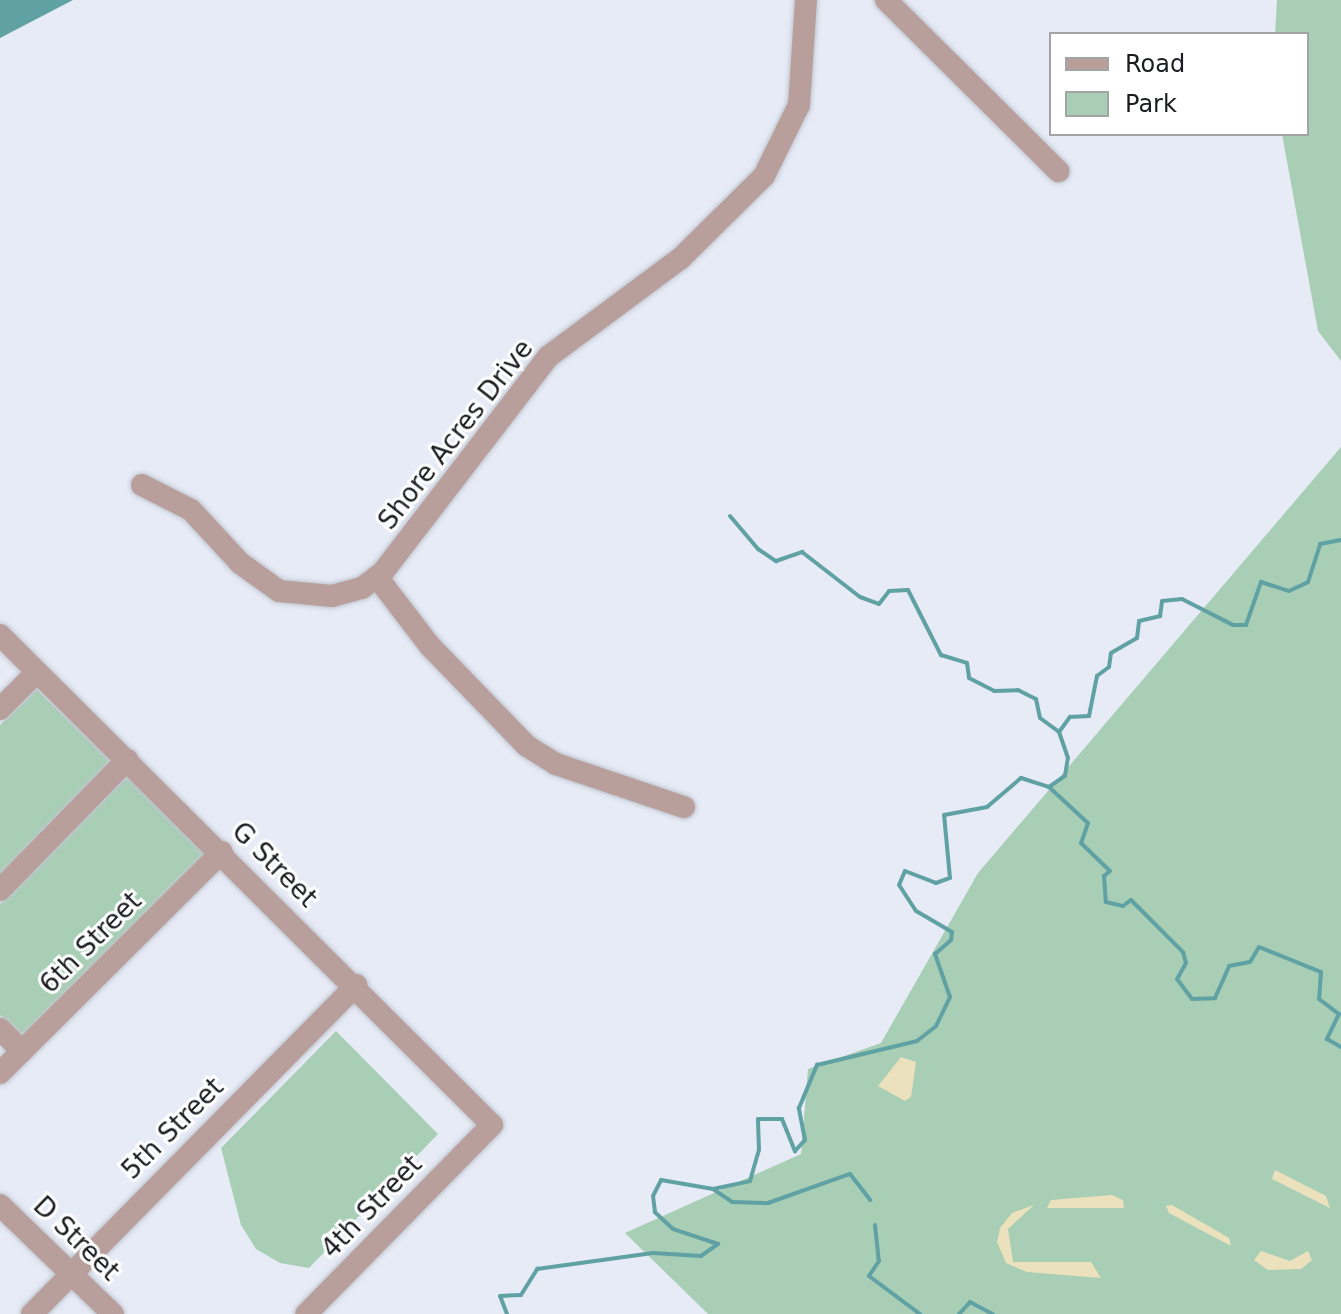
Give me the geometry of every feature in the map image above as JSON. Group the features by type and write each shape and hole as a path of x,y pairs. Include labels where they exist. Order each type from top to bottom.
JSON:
{"street":[{"name":"Shore Acres Drive","path":"142,485 191,510 240,563 279,591 332,596 377,577 421,530 549,356 681,258 764,176 799,105 806,0"},
{"path":"886,0 1058,171"},
{"path":"377,577 430,646 527,746 556,764 684,807"},
{"name":"G Street","path":"0,635 356,985 492,1125 478,1139"},
{"path":"0,709 37,672"},
{"path":"0,890 127,760"},
{"name":"6th Street","path":"0,1073 222,852"},
{"name":"5th Street","path":"32,1314 356,985"},
{"path":"0,1029 22,1051"},
{"name":"4th Street","path":"306,1314 478,1139"},
{"name":"D Street","path":"0,1205 113,1314"}],"green space":[{"path":"1277,0 1341,0 1341,361 1318,331 1282,136 1309,136 1309,32 1275,32"},
{"path":"1341,447 1341,1314 708,1314 625,1233 801,1154 808,1069 881,1043 978,873"},
{"path":"37,689 114,765 0,880 0,725"},
{"path":"126,776 206,854 25,1039 0,1015 0,904"},
{"path":"336,1031 438,1134 309,1268 280,1263 256,1249 241,1225 221,1148"}],"sand":[{"path":"901,1057 916,1062 911,1097 905,1101 878,1086"},
{"path":"1275,1170 1326,1196 1330,1208 1272,1179"},
{"path":"1112,1195 1123,1200 1124,1208 1047,1208 1051,1200"},
{"path":"1034,1205 1008,1229 1013,1262 1091,1262 1101,1278 1027,1272 1006,1263 997,1242 1000,1228 1012,1213"},
{"path":"1172,1205 1229,1238 1231,1246 1169,1213 1166,1206"},
{"path":"1261,1251 1290,1261 1308,1251 1312,1260 1301,1269 1268,1270 1254,1260"}],"water":[{"path":"0,0 73,0 0,38"}],"waterway":[{"path":"730,516 758,549 776,561 802,552 860,597 879,604 889,591 908,590 941,655 967,663 969,678 994,691 1018,690 1036,699 1040,718 1059,732"},
{"path":"1049,787 1065,776 1068,758 1059,732 1070,717 1089,716 1097,676 1109,667 1111,653 1137,638 1139,621 1160,616 1162,601 1182,599 1233,625 1246,625 1261,582 1289,591 1308,582 1320,544 1341,540"},
{"path":"713,1189 750,1181 759,1150 758,1119 782,1119 795,1151 805,1140 799,1108 817,1065 917,1041 936,1026 950,997 935,954 951,940 952,932 916,911 899,885 905,871 936,883 950,878 944,815 987,807 1021,778 1049,787 1088,823 1081,843 1110,871 1104,876 1106,902 1123,906 1131,900 1183,952 1186,963 1177,979 1192,999 1215,998 1229,966 1250,962 1259,947 1321,972 1319,999 1339,1014 1327,1039 1341,1047"},
{"path":"507,1314 500,1296 521,1295 537,1269 653,1253 701,1256 718,1244 673,1229 655,1212 653,1196 661,1180 713,1189 732,1202 768,1203 850,1174 870,1200"},
{"path":"875,1225 879,1261 869,1276 920,1314"},
{"path":"959,1314 970,1302 993,1314"}]}
